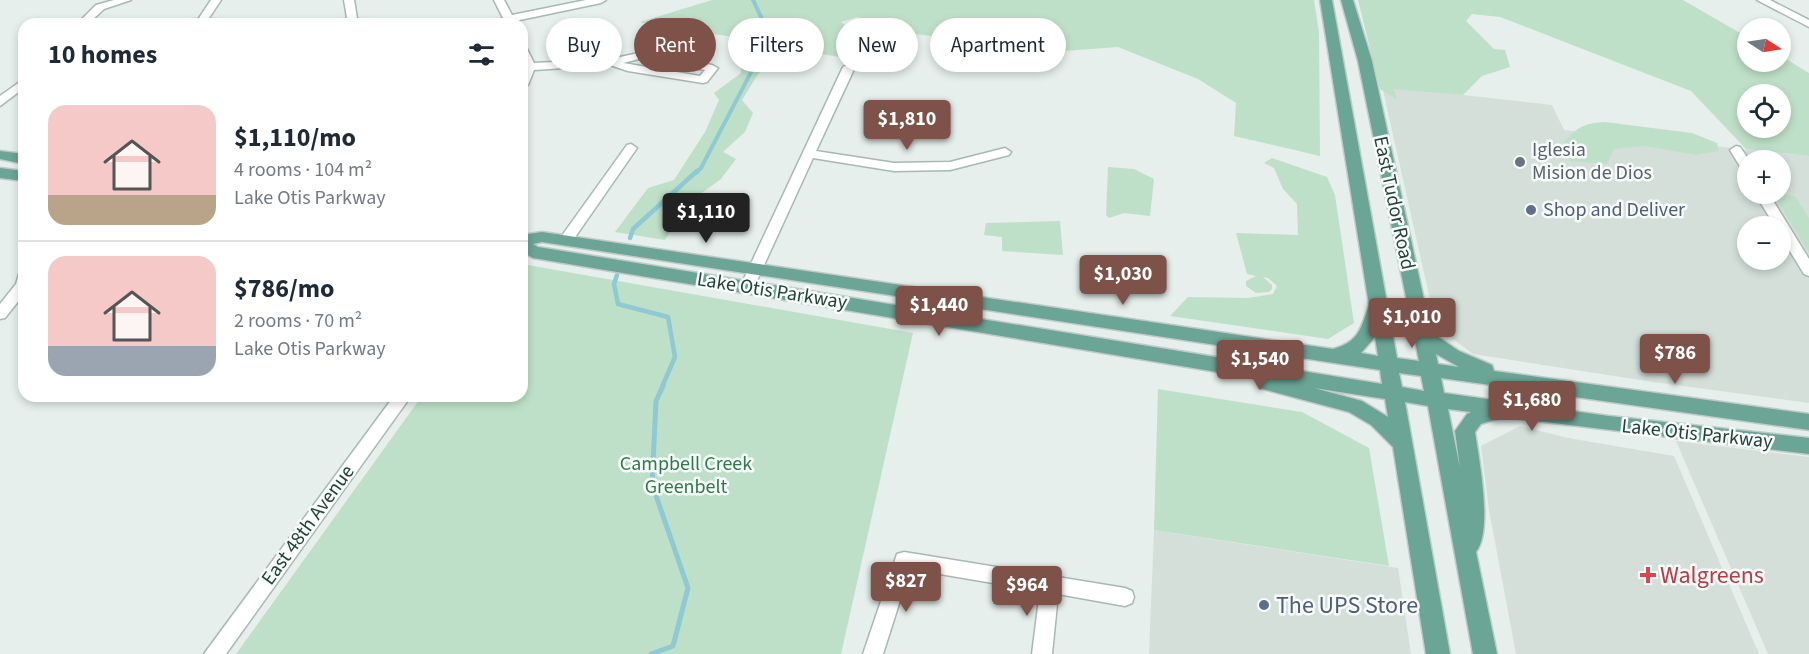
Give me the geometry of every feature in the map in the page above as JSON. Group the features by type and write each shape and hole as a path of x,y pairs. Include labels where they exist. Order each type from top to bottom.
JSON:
{"main road":[{"name":"East Tudor Road","path":"1326,0 1395,392 1438,654"},
{"name":"East Tudor Road","path":"1347,0 1365,61 1468,558 1485,654"},
{"path":"0,155 18,158"},
{"path":"0,173 18,175"},
{"name":"Lake Otis Parkway","path":"528,240 542,237 566,240 1332,356 1809,422"},
{"name":"Lake Otis Parkway","path":"528,247 533,252 1219,366 1651,430 1809,446"},
{"path":"1332,356 1351,352 1363,344 1379,301"},
{"path":"1422,335 1452,356 1524,383"},
{"path":"1219,366 1263,382 1355,406 1378,420 1403,445"},
{"path":"1468,558 1474,505 1465,431 1474,419 1505,409"}],"street":[{"path":"88,18 100,7 126,0"},
{"path":"204,18 216,0"},
{"path":"350,0 352,18"},
{"path":"499,0 508,18"},
{"path":"523,18 601,0"},
{"path":"1762,0 1809,24"},
{"path":"643,55 712,68 703,80 628,68 611,62 643,55"},
{"path":"528,62 530,67 528,72"},
{"path":"530,67 546,66"},
{"path":"747,287 847,72"},
{"path":"0,102 18,87"},
{"path":"566,240 631,148"},
{"path":"810,154 894,167 950,166 1005,152"},
{"path":"1768,204 1809,271"},
{"path":"0,314 18,291"},
{"name":"East 48th Avenue","path":"213,654 399,402"},
{"path":"873,654 904,560 1125,597"},
{"path":"1042,654 1050,585"}],"shaded area":[{"path":"1382,86 1552,105 1564,130 1752,150 1737,150 1737,204 1791,204 1791,154 1809,156 1809,403 1473,354 1436,326"},
{"path":"1520,426 1568,438 1674,456 1759,654 1516,654 1489,510 1481,446"},
{"path":"1676,441 1809,457 1809,654 1768,654"},
{"path":"1154,530 1398,568 1411,654 1149,654"}],"green space":[{"path":"712,0 1314,0 1319,32 1320,156 1234,136 1236,103 1198,79 1118,47 1066,51 1066,18 930,18 930,36 918,34 918,18 836,18 836,56 824,54 824,18 728,18 728,36 716,34 716,18 653,18"},
{"path":"1358,0 1683,0 1737,31 1737,72 1791,72 1791,62 1809,73 1809,156 1791,154 1791,150 1746,149 1691,91 1500,17 1472,14 1466,21 1494,49 1505,50 1510,67 1482,76 1463,95 1394,89 1397,100 1380,89"},
{"path":"760,72 742,100 753,113 745,132 723,152 736,159 721,179 688,203 665,240 615,232 648,188 674,180 705,132 719,100 714,93 741,73"},
{"path":"1605,122 1692,133 1717,143 1719,151 1696,155 1644,146 1614,149 1607,164 1570,161 1564,142 1582,127"},
{"path":"1272,158 1327,177 1335,195 1354,323 1328,339 1170,316 1188,297 1248,298 1273,294 1277,286 1268,278 1263,277 1272,285 1269,292 1256,293 1246,286 1246,281 1256,276 1247,274 1236,233 1298,235 1297,204 1283,189 1274,168 1264,163"},
{"path":"1108,167 1134,169 1154,179 1150,216 1124,213 1109,218 1106,215"},
{"path":"1791,196 1795,196 1809,218 1809,253 1791,224 1791,216 1786,216 1779,204 1791,204"},
{"path":"1060,221 1063,255 1002,251 1002,237 984,235 986,223"},
{"name":"Campbell Creek Greenbelt","path":"528,265 913,333 841,654 236,654 418,402 528,402"},
{"path":"1158,389 1302,412 1369,448 1389,566 1154,530"}],"waterway":[{"path":"696,173 701,168 770,36 753,0"},
{"path":"630,238 633,229 697,171"},
{"path":"617,275 614,284 618,304 668,317 675,357 662,387"},
{"path":"651,654 673,646 688,588 652,484 656,401 663,386"}],"place":[{"name":"Iglesia Mision de Dios","path":"1520,162"},
{"name":"Shop and Deliver","path":"1531,210"},
{"name":"Walgreens","path":"1648,575"},
{"name":"The UPS Store","path":"1264,605"}]}
